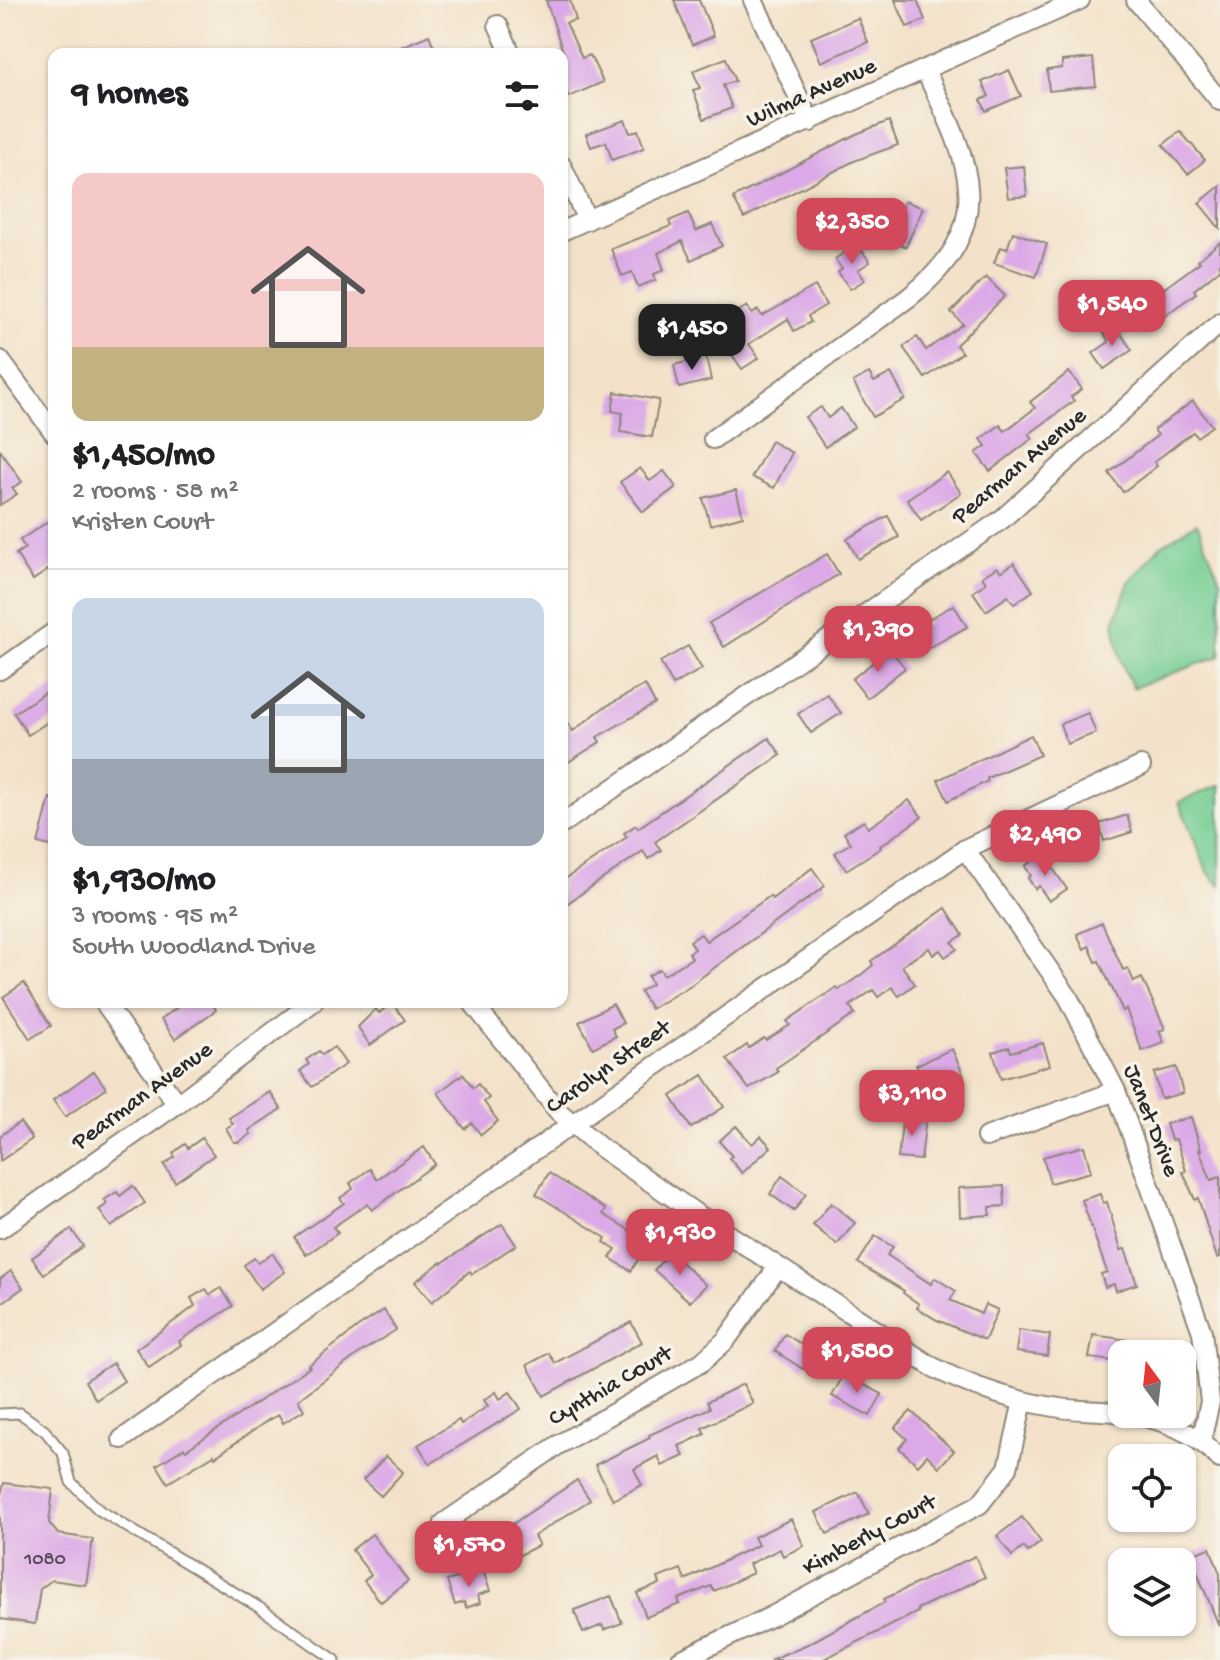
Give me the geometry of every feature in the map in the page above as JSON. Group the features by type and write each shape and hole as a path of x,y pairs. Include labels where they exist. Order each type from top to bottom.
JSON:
{"street":[{"path":"753,0 810,122"},
{"name":"Wilma Avenue","path":"568,228 1080,0"},
{"path":"1136,0 1220,101"},
{"path":"498,25 508,48"},
{"path":"713,439 908,298 931,279 950,256 958,242 967,211 967,179 954,132 925,70"},
{"path":"568,179 587,220"},
{"name":"Pearman Avenue","path":"568,820 1001,520 1220,323"},
{"path":"0,360 48,425"},
{"path":"0,670 48,636"},
{"name":"Carolyn Street","path":"122,1439 965,849 1141,766"},
{"name":"Janet Drive","path":"965,849 1068,997 1116,1091 1202,1332 1210,1402 1201,1441"},
{"path":"108,1008 177,1104"},
{"name":"Pearman Avenue","path":"0,1229 177,1104 305,1008"},
{"path":"477,1008 538,1089 571,1123 659,1188 931,1366 983,1390 1023,1401 1063,1409 1108,1412"},
{"path":"986,1137 1116,1091"},
{"name":"Cynthia Court","path":"444,1523 558,1445 702,1362 726,1340 778,1267"},
{"name":"Kimberly Court","path":"680,1660 774,1615 980,1504 1008,1468 1023,1401"},
{"path":"1177,1428 1201,1441 1220,1459"}],"lane":[{"path":"0,1414 20,1413 45,1431 63,1453 71,1482 99,1510 260,1608 335,1660"}],"green space":[{"path":"1197,523 1220,580 1220,656 1133,688 1121,662 1114,623 1129,582 1160,546"},
{"path":"1220,785 1220,886 1207,871 1179,802"}],"building":[{"path":"546,0 570,0 576,20 566,23 582,58 590,55 603,82 569,97 568,48 562,48"},
{"path":"674,0 699,0 714,36 692,45"},
{"path":"895,0 917,0 925,20 907,27"},
{"path":"858,18 868,42 821,62 811,38"},
{"path":"429,35 434,48 398,48"},
{"path":"726,58 735,81 723,85 732,108 704,119 693,90 700,88 693,71"},
{"path":"1093,58 1096,86 1049,91 1047,70 1062,68 1062,61"},
{"path":"1009,70 1021,96 986,111 981,100 989,96 982,82"},
{"path":"625,120 630,133 638,130 644,148 612,160 606,142 591,147 586,134"},
{"path":"889,121 898,145 854,161 744,218 733,198 856,134"},
{"path":"1180,131 1205,160 1188,174 1163,145"},
{"path":"1024,166 1027,196 1008,198 1004,168"},
{"path":"1220,186 1220,229 1199,203"},
{"path":"905,201 923,208 906,247 880,236 891,210 899,214"},
{"path":"688,213 696,231 712,224 722,246 691,260 682,241 658,253 664,270 654,274 656,280 638,287 632,272 622,276 611,249 671,226 669,221"},
{"path":"1013,232 1047,244 1036,277 994,263 1000,247 1007,249"},
{"path":"1220,242 1220,269 1194,290 1196,293 1156,322 1143,304 1200,262 1198,260"},
{"path":"857,244 870,262 858,270 865,280 850,289 838,272 842,269 835,259"},
{"path":"986,277 1005,296 956,345 962,353 925,378 903,347 917,337 926,350 963,324 951,312"},
{"path":"815,286 826,305 808,316 811,322 794,331 788,319 749,344 759,358 742,369 730,352 734,351 723,333 739,323 734,314 747,306 752,314 758,310 762,316"},
{"path":"1115,325 1132,350 1104,369 1093,353 1109,342 1103,332"},
{"path":"706,357 711,380 679,388 674,365"},
{"path":"1069,372 1082,389 1071,397 1074,401 1029,434 1033,438 990,471 976,453 986,446 981,439 1000,425 1005,431 1035,408 1030,402"},
{"path":"869,373 874,382 891,373 905,399 873,417 853,382"},
{"path":"615,392 659,400 652,437 620,432 623,413 612,411"},
{"path":"1193,401 1212,426 1197,437 1193,432 1154,462 1157,466 1123,492 1109,473 1158,435 1154,430"},
{"path":"821,407 828,418 841,408 854,427 825,447 805,417"},
{"path":"771,441 792,453 774,488 752,477"},
{"path":"0,450 22,482 12,488 17,494 0,505"},
{"path":"640,468 650,481 664,471 676,487 643,512 620,482"},
{"path":"947,472 961,493 921,520 907,499"},
{"path":"736,490 743,516 710,525 703,498"},
{"path":"888,516 899,537 858,559 847,539"},
{"path":"48,522 48,570 33,580 16,554 25,548 20,540"},
{"path":"827,554 839,574 724,647 709,623"},
{"path":"1014,563 1033,591 1014,604 1008,596 986,611 973,592 986,583 982,577 997,567 1001,572"},
{"path":"954,605 967,627 925,650 915,632 929,624 927,620"},
{"path":"688,646 702,669 673,685 660,662"},
{"path":"890,649 905,668 867,698 852,679"},
{"path":"645,685 655,704 597,737 600,742 568,762 568,724 573,731 603,708"},
{"path":"48,691 48,722 28,735 14,713"},
{"path":"827,694 841,713 811,733 798,714"},
{"path":"1088,713 1096,733 1067,744 1060,724"},
{"path":"1031,735 1040,755 987,778 988,781 948,801 938,780"},
{"path":"769,738 781,755 655,842 661,850 648,859 643,851 568,903 568,877 627,837 624,833 636,825 638,828"},
{"path":"909,800 922,817 846,870 835,853 851,843 844,833 864,821 868,828"},
{"path":"48,806 48,846 38,843"},
{"path":"1127,815 1132,832 1104,841 1099,824"},
{"path":"1043,854 1067,889 1049,901 1039,886 1035,889 1025,866"},
{"path":"812,868 825,886 691,985 651,1009 640,991 652,984 648,976 660,969 664,975 692,958 689,953 695,949 690,941 701,934 706,941 770,896 772,899"},
{"path":"946,908 963,935 952,942 957,949 945,957 940,950 933,955 929,948 902,966 915,984 899,996 892,987 878,997 873,990 850,1006 855,1014 776,1068 778,1072 749,1089 727,1059 747,1045 749,1048 790,1025 787,1021 862,974 873,965 871,961"},
{"path":"1102,923 1123,970 1128,968 1134,982 1142,978 1165,1029 1159,1031 1164,1043 1142,1051 1126,1009 1123,1011 1099,961 1096,962 1089,946 1084,949 1077,934"},
{"path":"24,983 51,1026 30,1039 3,997"},
{"path":"613,1004 623,1023 612,1029 616,1036 593,1048 579,1022"},
{"path":"177,1008 216,1010 175,1039 161,1019"},
{"path":"386,1008 396,1008 405,1020 370,1045 358,1027 376,1009 379,1013"},
{"path":"1043,1043 1050,1065 1001,1079 993,1052 1009,1047 1011,1052"},
{"path":"334,1047 346,1064 312,1087 300,1071 309,1064 306,1060 319,1051 322,1055"},
{"path":"952,1049 964,1076 944,1085 940,1078 925,1085 916,1065"},
{"path":"1176,1067 1183,1093 1161,1099 1154,1073"},
{"path":"94,1071 106,1088 65,1117 53,1100"},
{"path":"463,1074 473,1088 478,1084 489,1098 484,1102 498,1121 481,1135 472,1123 465,1129 438,1093"},
{"path":"703,1075 724,1107 691,1128 671,1096"},
{"path":"270,1092 281,1109 249,1130 251,1134 234,1142 226,1128 233,1124 229,1118"},
{"path":"903,1115 926,1117 921,1160 898,1158"},
{"path":"1191,1117 1211,1180 1220,1177 1220,1257 1217,1258 1198,1198 1195,1200 1183,1172 1186,1171 1176,1139 1171,1140 1166,1124"},
{"path":"20,1122 32,1139 0,1161 0,1136"},
{"path":"736,1126 752,1144 761,1136 771,1147 742,1173 719,1141"},
{"path":"202,1138 214,1155 175,1182 164,1165 185,1144 188,1148"},
{"path":"1084,1146 1091,1172 1050,1183 1043,1157"},
{"path":"424,1147 435,1164 372,1210 367,1204 333,1227 338,1233 306,1255 294,1237 344,1203 340,1198 353,1189 350,1183 370,1169 377,1179"},
{"path":"549,1173 606,1209 603,1214 649,1242 631,1271 610,1258 616,1249 604,1242 606,1238 536,1194"},
{"path":"782,1176 806,1194 794,1211 770,1194"},
{"path":"133,1186 145,1203 111,1227 99,1210 107,1204 104,1200 117,1192 120,1196"},
{"path":"1004,1186 1005,1206 990,1207 990,1215 960,1217 959,1188"},
{"path":"1100,1194 1103,1203 1107,1202 1121,1250 1125,1249 1137,1284 1116,1291 1114,1284 1105,1287 1101,1274 1107,1272 1082,1200"},
{"path":"831,1203 855,1223 837,1245 813,1225"},
{"path":"502,1224 516,1245 472,1274 470,1271 432,1302 415,1282"},
{"path":"71,1229 83,1246 44,1274 32,1258"},
{"path":"875,1236 893,1247 887,1255 931,1284 935,1278 956,1291 950,1300 981,1314 985,1304 998,1310 985,1340 917,1308 919,1304 904,1291 858,1263"},
{"path":"670,1252 706,1285 690,1302 654,1270"},
{"path":"272,1253 285,1272 260,1289 244,1265 254,1258 258,1263"},
{"path":"11,1271 23,1288 0,1304 0,1279"},
{"path":"221,1288 233,1306 179,1341 181,1345 149,1367 136,1349 195,1306 191,1298 206,1289 210,1295"},
{"path":"384,1310 396,1330 361,1352 298,1400 304,1410 283,1423 279,1415 270,1419 215,1457 168,1483 157,1465 184,1448 186,1450 310,1367"},
{"path":"631,1322 642,1342 544,1396 527,1365 549,1353 555,1363"},
{"path":"1019,1330 1050,1335 1047,1356 1016,1352"},
{"path":"785,1334 814,1352 803,1369 775,1351"},
{"path":"1093,1335 1129,1340 1108,1340 1108,1360 1089,1358"},
{"path":"113,1363 124,1381 96,1400 85,1381"},
{"path":"844,1374 882,1394 870,1416 832,1396"},
{"path":"743,1384 753,1403 702,1428 705,1434 679,1446 684,1456 662,1466 658,1456 634,1469 642,1485 613,1500 595,1465 650,1438 649,1435 710,1408 707,1402"},
{"path":"496,1392 500,1399 510,1392 521,1409 430,1464 418,1445 459,1420 461,1424 488,1406 484,1400"},
{"path":"911,1411 954,1451 939,1467 927,1455 918,1465 899,1448 907,1439 895,1428"},
{"path":"386,1456 403,1472 381,1496 363,1480"},
{"path":"577,1480 590,1500 534,1536 539,1545 501,1565 491,1548 505,1539 501,1532"},
{"path":"4,1483 53,1489 49,1523 58,1534 93,1539 86,1585 52,1580 40,1589 35,1624 0,1619 0,1499"},
{"path":"858,1492 869,1514 827,1534 816,1512"},
{"path":"1022,1517 1041,1542 1028,1552 1024,1547 1012,1556 997,1536"},
{"path":"791,1519 804,1546 783,1556 780,1549 749,1564 753,1573 714,1591 711,1586 678,1599 680,1604 646,1617 637,1593 660,1584 658,1578 681,1569 685,1580 758,1545 754,1537"},
{"path":"372,1534 408,1581 381,1602 364,1581 371,1575 352,1550"},
{"path":"1210,1548 1220,1574 1219,1626 1196,1570 1196,1553"},
{"path":"975,1556 985,1577 917,1609 918,1612 822,1660 770,1660 810,1643 885,1602 884,1599"},
{"path":"483,1570 490,1591 478,1595 480,1603 466,1608 464,1602 455,1605 447,1581"},
{"path":"611,1596 622,1623 604,1630 602,1625 583,1633 574,1610"}]}
